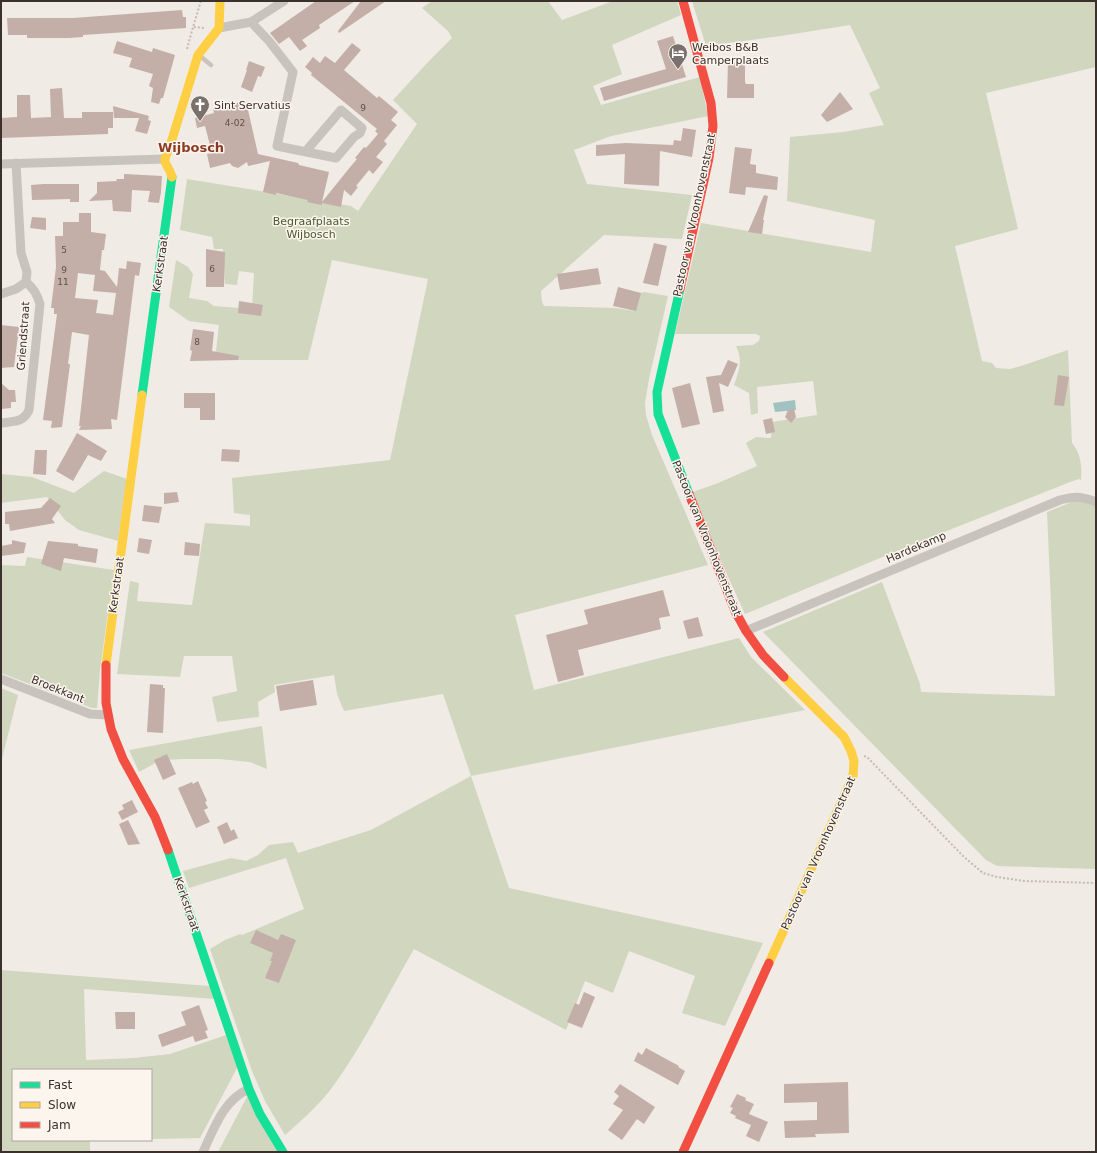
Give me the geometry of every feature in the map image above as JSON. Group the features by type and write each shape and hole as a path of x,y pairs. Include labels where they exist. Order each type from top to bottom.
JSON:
{"street":[{"path":"1,164 164,159 170,146 198,55 219,28 220,1"},
{"path":"219,28 251,22 284,1"},
{"name":"Pastoor van Vroonhovenstraat","path":"682,1152 853,776 855,765 852,752 844,737 763,655 746,632 735,611 658,414 657,392 709,158 713,126 712,103 683,1"},
{"path":"251,22 293,72 276,146 336,158 354,137 360,133 362,128 341,110 306,151"},
{"name":"Kerkstraat","path":"164,159 172,179 109,634 106,666 108,715 119,749 151,808 161,831 249,1089 260,1114 283,1152"},
{"path":"1,294 16,289 26,282 27,272 21,253 16,164"},
{"name":"Griendstraat","path":"1,422 18,421 26,417 30,410 40,304 34,289 26,282"},
{"name":"Hardekamp","path":"746,632 1060,500 1076,496 1084,497 1096,502"},
{"name":"Broekkant","path":"1,679 90,714 108,715"},
{"path":"203,1152 228,1104 239,1094 249,1089"}],"lane":[{"path":"198,55 211,65"}],"path":[{"path":"201,1 193,27 219,28"},
{"path":"852,752 867,757 964,857 983,872 997,877 1024,881 1096,883"}],"green space":[{"name":"Begraafplaats Wijbosch","path":"432,1 548,1 562,20 613,1 677,1 681,15 612,45 622,74 593,86 601,105 700,77 708,116 611,136 574,150 587,184 692,195 682,239 604,235 541,291 544,306 616,308 635,311 638,294 644,292 668,296 649,379 645,403 646,415 652,435 708,565 515,615 534,690 739,638 751,657 805,710 471,776 443,694 344,711 337,694 334,675 274,685 275,692 258,702 259,717 217,722 212,697 237,691 232,656 184,656 180,677 117,674 130,581 139,583 137,601 192,605 205,523 250,526 250,515 234,513 232,478 390,460 428,279 332,260 308,360 215,360 219,325 189,321 169,307 176,260 188,267 193,274 189,298 207,301 214,306 252,309 254,273 239,271 237,285 225,284 223,249 214,249 212,237 180,230 187,179 351,206 358,211 417,124 393,100 452,38 448,31 422,8"},
{"path":"692,1 1096,1 1096,67 986,93 1018,229 955,246 982,361 992,363 996,368 1010,369 1068,350 1072,443 1080,460 1081,480 1079,479 1070,482 914,544 745,614 690,493 757,466 746,443 756,437 771,438 772,422 817,415 813,381 757,387 758,413 751,415 749,393 734,385 739,370 740,361 736,346 753,345 759,341 760,336 756,334 675,334 701,223 871,252 875,220 787,201 790,137 843,132 884,125 869,93 880,88 850,25 706,46"},
{"path":"104,471 127,479 118,541 79,530 65,520 47,497 1,503 1,474 32,477 74,493"},
{"path":"1082,498 1096,506 1096,869 997,866 986,860 763,632 882,582 920,684 921,692 1055,696 1047,512"},
{"path":"27,557 114,570 100,670 97,708 92,708 1,673 1,565 25,566"},
{"path":"1,688 18,695 1,763"},
{"path":"262,726 267,769 250,762 219,759 185,759 161,760 139,772 129,750"},
{"path":"471,776 509,888 763,943 725,1026 682,1013 695,976 629,951 613,993 585,981 566,1030 414,949 343,1073 321,1101 285,1135 265,1101 252,1071 210,949 225,940 240,934 242,935 304,909 286,858 189,888 183,871 231,858 246,861 258,855 269,845 293,842 298,853 371,830"},
{"path":"1,970 210,986 214,999 84,989 86,1060 134,1058 170,1054 226,1035 238,1066 200,1138 152,1139 152,1069 12,1069 12,1141 90,1141 90,1152 1,1152"},
{"path":"248,1095 280,1152 218,1152"}],"water":[{"path":"795,400 796,410 775,412 773,403"}],"building":[{"path":"316,1 355,1 319,25 320,28 302,40 307,46 300,51 289,37 279,44 270,33"},
{"path":"361,1 386,1 339,33 338,31"},
{"path":"182,10 183,17 186,17 186,28 83,35 83,37 69,38 27,38 27,35 8,35 7,18 73,18"},
{"path":"673,36 686,77 604,101 600,88 666,69 657,41"},
{"path":"117,41 152,52 153,48 175,55 163,98 161,98 159,104 151,102 153,88 149,86 153,74 129,67 132,58 113,53"},
{"path":"352,43 361,50 344,70 377,98 379,96 398,112 391,120 397,125 384,141 387,144 376,157 383,162 373,174 369,170 356,186 358,187 351,196 344,190 341,207 322,203 322,205 307,202 308,200 276,193 276,195 263,192 270,161 248,166 247,162 238,168 232,166 230,163 210,168 207,154 212,153 205,126 197,128 195,118 214,113 213,108 246,101 258,154 329,172 322,202 357,159 355,158 364,147 366,148 378,134 375,131 377,129 311,75 312,73 305,67 313,57 320,63 325,56 335,63"},
{"path":"249,61 265,67 261,77 258,76 252,92 241,87"},
{"path":"728,62 745,62 745,82 746,84 754,84 754,98 727,98"},
{"path":"62,88 64,118 82,118 82,112 113,112 113,128 108,128 108,134 1,138 1,118 17,117 17,95 30,95 31,118 51,117 50,89"},
{"path":"840,92 853,109 827,122 821,115"},
{"path":"113,106 149,116 148,120 151,121 147,134 135,131 139,118 114,118"},
{"path":"683,128 696,130 692,157 660,151 659,186 624,184 625,154 596,156 596,145 626,143 673,145 674,140 681,141"},
{"path":"735,147 752,149 750,164 756,165 756,173 778,177 777,190 746,187 745,195 729,193"},
{"path":"124,174 162,176 159,203 148,202 150,191 132,190 131,212 113,211 112,200 89,201 97,193 97,182 117,181 116,179 124,179"},
{"path":"79,184 79,202 70,202 70,199 32,200 31,185"},
{"path":"764,195 768,196 762,234 748,232"},
{"path":"79,213 91,213 91,232 106,234 104,250 102,250 100,270 105,271 117,287 119,268 126,269 127,261 141,263 139,276 135,275 117,420 111,419 112,429 79,430 81,426 79,426 89,335 72,332 68,364 70,364 62,427 51,428 52,421 43,420 57,314 54,314 54,308 51,308 56,267 55,236 63,236 63,222 79,222","holes":["78,273 95,275 93,291 116,293 113,315 96,313 98,300 75,298"]},
{"path":"32,217 46,218 46,230 30,228"},
{"path":"654,243 667,246 658,286 643,283"},
{"path":"206,249 225,252 224,287 206,287"},
{"path":"598,268 601,284 560,290 557,274"},
{"path":"618,287 641,293 636,311 613,306"},
{"path":"239,301 263,305 261,316 238,313"},
{"path":"1,325 19,327 14,367 1,368"},
{"path":"193,329 214,332 212,351 239,356 238,360 190,361"},
{"path":"728,360 738,364 728,387 719,383 724,411 713,413 706,377 721,375"},
{"path":"1058,375 1069,377 1064,406 1054,405"},
{"path":"1,383 9,390 15,390 16,402 11,402 11,408 1,409"},
{"path":"690,383 700,424 682,428 672,388"},
{"path":"184,393 215,393 215,420 200,420 200,408 184,408"},
{"path":"794,409 796,417 791,423 785,417 788,410"},
{"path":"772,418 775,432 766,434 763,420"},
{"path":"77,433 107,451 101,461 88,455 73,481 56,471"},
{"path":"222,449 240,450 239,462 221,461"},
{"path":"35,450 47,450 46,475 33,474"},
{"path":"177,492 179,502 164,504 164,493"},
{"path":"50,498 61,506 52,519 55,523 10,531 9,524 5,524 5,512 41,508"},
{"path":"144,505 162,507 159,523 142,521"},
{"path":"139,538 152,540 149,554 137,552"},
{"path":"12,540 26,543 24,553 1,556 1,546 12,544"},
{"path":"48,541 78,544 78,546 98,549 96,563 64,558 61,571 41,564"},
{"path":"185,542 200,544 199,556 184,555"},
{"path":"663,590 670,616 659,618 661,629 578,650 584,675 558,682 546,635 588,624 584,610"},
{"path":"698,617 703,636 688,639 683,621"},
{"path":"313,680 317,705 280,711 276,686"},
{"path":"150,684 163,685 163,688 165,688 163,733 147,732"},
{"path":"167,754 176,774 163,780 154,760"},
{"path":"198,781 207,801 205,802 208,808 204,810 210,822 196,828 178,788"},
{"path":"132,800 138,812 122,820 118,812 124,809 122,805"},
{"path":"128,820 140,844 128,845 119,824"},
{"path":"227,822 231,831 234,829 238,838 224,844 217,827"},
{"path":"256,930 278,940 281,934 296,940 279,983 265,978 272,961 270,961 273,953 250,943"},
{"path":"584,992 595,997 582,1028 567,1022 575,1003 579,1005"},
{"path":"199,1005 208,1030 205,1031 208,1038 195,1042 193,1036 162,1047 158,1035 186,1025 181,1012"},
{"path":"115,1012 135,1012 135,1029 116,1029"},
{"path":"646,1048 679,1066 678,1067 685,1071 678,1085 634,1061 638,1052 642,1055"},
{"path":"848,1082 849,1133 815,1134 816,1137 785,1138 784,1121 817,1120 817,1102 784,1103 784,1084"},
{"path":"620,1084 655,1107 644,1124 637,1119 622,1140 608,1130 623,1110 613,1104 619,1096 614,1092"},
{"path":"737,1094 754,1104 749,1114 768,1122 759,1142 746,1136 751,1125 735,1118 736,1116 730,1113 733,1108 730,1107"}],"traffic: fast":[{"path":"142,395 172,177"},
{"path":"680,289 657,392 658,414 689,494"},
{"path":"168,850 249,1089 260,1114 283,1152"}],"traffic: slow":[{"path":"172,177 165,163 165,158 198,55 219,28 220,1"},
{"path":"106,665 142,395"},
{"path":"769,963 853,776 854,761 844,737 784,677"}],"traffic: jam":[{"path":"680,289 709,158 713,126 711,103 683,1"},
{"path":"689,494 735,611 746,631 763,655 784,677"},
{"path":"106,665 106,703 111,729 123,759 155,817 168,850"},
{"path":"683,1152 769,963"}],"place":[{"name":"Weibos B&B Camperplaats","path":"678,70"},
{"name":"Sint Servatius","path":"200,122"}],"district":[{"name":"Wijbosch","path":"191,147"}]}
